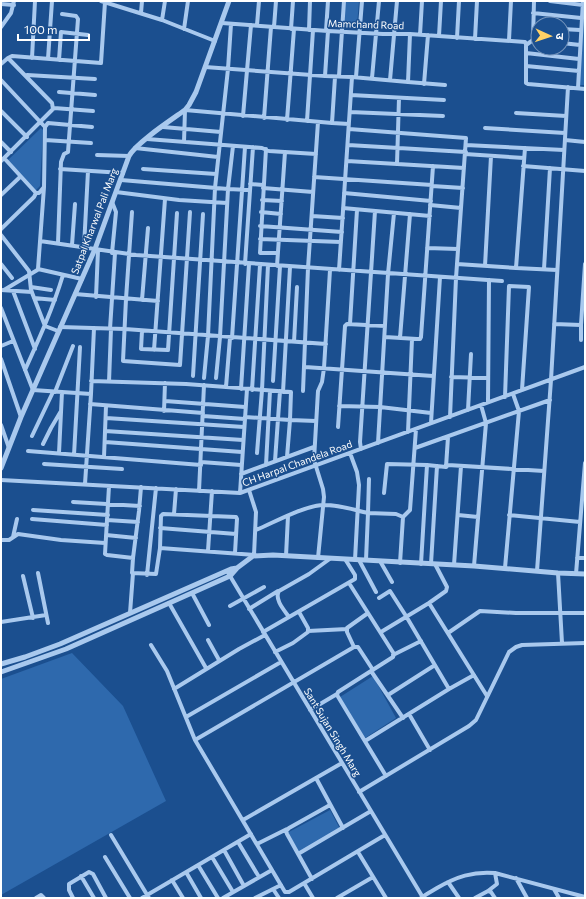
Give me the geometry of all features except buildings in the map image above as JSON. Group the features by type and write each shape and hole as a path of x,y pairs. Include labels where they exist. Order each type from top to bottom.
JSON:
{"street":[{"path":"32,58 35,1"},
{"path":"48,59 52,1"},
{"path":"141,13 142,1"},
{"path":"162,20 165,1"},
{"path":"184,29 188,1"},
{"name":"Satpal Kharwal Pali Marg","path":"1,468 59,329 97,250 112,202 129,156 135,148 185,110 192,100 229,1"},
{"path":"257,25 258,1"},
{"path":"264,118 276,1"},
{"path":"287,120 293,1"},
{"path":"307,121 311,75 310,1"},
{"path":"325,76 328,1"},
{"path":"332,123 344,1"},
{"path":"339,270 351,94 362,1"},
{"path":"372,78 380,1"},
{"path":"390,80 397,1"},
{"path":"420,34 422,1"},
{"path":"439,36 441,1"},
{"path":"457,38 459,1"},
{"path":"474,39 477,1"},
{"path":"509,40 511,1"},
{"path":"534,1 533,13 581,18"},
{"path":"550,1 583,3 580,30 578,88"},
{"path":"1,64 12,56 101,63 103,2 162,20 215,41"},
{"path":"1,27 11,13 14,3 2,3"},
{"path":"58,243 60,169 64,154 68,152 77,34 77,17 62,14"},
{"name":"Mamchand Road","path":"222,23 342,32 420,34 457,38 509,40 525,42 526,45"},
{"path":"204,378 208,336 216,174 228,69 231,24"},
{"path":"243,116 251,25"},
{"path":"570,29 580,30"},
{"path":"59,60 60,32 88,35"},
{"path":"408,82 410,34"},
{"path":"424,84 428,35"},
{"path":"530,42 526,45 526,83 585,89"},
{"path":"570,44 580,45"},
{"path":"526,53 579,59"},
{"path":"8,58 52,103 53,109"},
{"path":"526,66 579,72"},
{"path":"205,67 290,74 372,78 445,85"},
{"path":"26,75 95,79"},
{"path":"1,80 45,127 44,187 39,269"},
{"path":"537,571 550,400 568,87"},
{"path":"59,92 95,95"},
{"path":"351,94 444,100"},
{"path":"397,164 400,98"},
{"path":"36,193 3,160 53,109 93,111"},
{"path":"184,142 185,110 332,123 349,127 399,133 465,137 466,153 456,278 450,416"},
{"path":"1,111 27,137"},
{"path":"350,112 443,116"},
{"path":"516,113 566,116"},
{"path":"303,391 308,268 318,122"},
{"path":"45,127 48,123 92,127"},
{"path":"163,127 221,132"},
{"path":"485,128 565,133"},
{"path":"147,139 245,146 266,149 269,151 316,154"},
{"path":"45,140 90,143"},
{"path":"565,140 585,142"},
{"path":"1,142 11,152"},
{"path":"348,144 524,158"},
{"path":"466,145 564,150"},
{"path":"216,378 220,337 228,189 233,146"},
{"path":"226,387 245,146"},
{"path":"241,389 249,190 253,147"},
{"path":"135,148 218,157"},
{"path":"516,268 525,148"},
{"path":"266,149 260,226 260,253 278,253"},
{"path":"273,381 278,253 285,152"},
{"path":"97,155 129,156"},
{"path":"485,266 491,156"},
{"path":"347,161 464,168"},
{"path":"385,337 419,339 421,337 433,166"},
{"path":"523,166 585,171"},
{"path":"544,269 550,168"},
{"path":"60,169 123,173"},
{"path":"143,169 216,174"},
{"path":"84,247 88,171"},
{"path":"1,195 20,176"},
{"path":"314,177 345,178 463,188"},
{"path":"121,180 249,190"},
{"path":"250,184 283,190 314,192"},
{"path":"1,229 34,197 36,193 39,193 44,187"},
{"path":"116,192 227,203"},
{"path":"344,193 461,208"},
{"path":"154,350 162,257 165,198"},
{"path":"262,200 282,201"},
{"path":"108,382 116,212 112,202"},
{"path":"72,245 75,204"},
{"path":"343,208 430,216"},
{"path":"350,324 357,210"},
{"path":"361,449 362,406 375,211"},
{"path":"132,212 123,361 180,365 190,212"},
{"path":"261,212 281,214"},
{"path":"142,331 141,349 168,350 178,213"},
{"path":"378,443 388,274 394,213"},
{"path":"193,376 203,214"},
{"path":"400,338 410,214"},
{"path":"312,216 342,218"},
{"path":"260,226 342,232"},
{"path":"142,300 148,228"},
{"path":"1,235 30,274 31,290 45,326"},
{"path":"260,239 341,242"},
{"path":"40,241 129,255 502,281"},
{"path":"427,248 458,249"},
{"path":"96,297 97,250"},
{"path":"1,264 12,278"},
{"path":"457,264 557,270"},
{"path":"581,340 585,264"},
{"path":"252,390 260,265"},
{"path":"257,453 262,390 268,265"},
{"path":"276,461 290,267"},
{"path":"2,290 39,269 82,279"},
{"path":"318,558 324,496 315,466 314,447 318,391 322,382 324,368 330,270"},
{"path":"25,370 56,300 63,275"},
{"path":"431,423 440,277"},
{"path":"488,402 489,280"},
{"path":"504,397 509,286 529,287 522,390"},
{"path":"294,342 297,287"},
{"path":"2,290 51,290"},
{"path":"13,291 35,349"},
{"path":"75,294 96,297 158,301"},
{"path":"34,298 56,300"},
{"path":"1,308 33,390 91,394"},
{"path":"338,427 345,326 350,324 385,326"},
{"path":"554,324 581,325"},
{"path":"45,326 59,329 125,329 326,344"},
{"path":"85,484 94,328"},
{"path":"408,432 412,339"},
{"path":"1,346 13,341"},
{"path":"32,436 54,392 73,346"},
{"path":"74,455 80,347"},
{"path":"468,410 471,378 471,354"},
{"path":"1,360 22,416"},
{"path":"305,367 433,376"},
{"name":"CH Harpal Chandela Road","path":"1,480 240,493 585,367"},
{"path":"451,377 488,378"},
{"path":"91,381 204,385 291,392 287,457"},
{"path":"164,411 166,384"},
{"path":"199,491 204,385"},
{"path":"240,493 247,389"},
{"path":"266,465 270,391"},
{"path":"59,453 62,392"},
{"path":"505,568 518,411 513,394"},
{"path":"415,448 550,400"},
{"path":"165,401 245,407"},
{"path":"90,404 203,415 316,421"},
{"path":"474,566 486,423 480,405"},
{"path":"104,457 106,406"},
{"path":"339,406 380,407 431,413"},
{"path":"43,444 61,410"},
{"path":"106,418 244,427"},
{"path":"1,425 2,433 9,448"},
{"path":"400,563 403,516 410,510 416,429"},
{"path":"105,431 243,440"},
{"path":"446,467 448,437"},
{"path":"105,442 242,452"},
{"path":"241,474 314,447"},
{"path":"28,451 242,465"},
{"path":"350,453 359,479 357,511 357,560 376,592"},
{"path":"576,574 580,522 584,500 585,463"},
{"path":"44,464 122,469"},
{"path":"384,493 387,464 446,467 448,465 544,471"},
{"path":"421,564 427,465"},
{"path":"381,632 430,602 447,589 433,564 437,466"},
{"path":"454,565 461,466"},
{"path":"366,560 369,479"},
{"path":"109,486 105,555 133,558"},
{"path":"130,614 133,558 141,487"},
{"path":"147,575 156,488"},
{"path":"174,514 176,489"},
{"path":"249,490 256,510 255,555"},
{"path":"208,551 212,491"},
{"path":"73,502 140,506"},
{"path":"256,530 291,514 322,505 368,513 396,514 403,516"},
{"path":"33,510 108,517 138,522"},
{"path":"133,573 147,575 157,574 162,514 236,517 235,553"},
{"path":"458,515 478,517"},
{"path":"509,515 580,522"},
{"path":"286,556 288,516"},
{"path":"13,537 17,519"},
{"path":"32,519 107,525"},
{"path":"160,528 236,534"},
{"path":"1,540 8,541 18,534 60,540 105,543"},
{"path":"106,535 136,538"},
{"path":"579,539 585,540"},
{"path":"160,548 255,555 474,566 585,574"},
{"path":"1,672 66,649 192,593 228,574 255,555"},
{"path":"249,609 308,574 331,558"},
{"path":"577,558 585,558"},
{"path":"174,689 289,617 355,579 345,559"},
{"path":"380,561 392,582"},
{"path":"38,573 48,624"},
{"path":"558,573 562,643"},
{"path":"1,664 60,644 228,574"},
{"name":"Sant Sujan Singh Marg","path":"228,574 421,897"},
{"path":"23,576 32,618"},
{"path":"349,582 394,655"},
{"path":"230,606 264,587"},
{"path":"279,591 277,594 278,599 289,617"},
{"path":"379,598 390,591 449,689"},
{"path":"192,593 209,625"},
{"path":"430,602 487,696"},
{"path":"169,603 206,668"},
{"path":"448,633 480,611 516,613 585,613"},
{"path":"299,612 308,628 308,631"},
{"path":"347,629 348,626 368,612"},
{"path":"1,622 46,615"},
{"path":"275,652 293,643 308,631 347,629"},
{"path":"347,629 354,647"},
{"path":"208,640 219,660"},
{"path":"310,710 337,694 394,655 421,641"},
{"path":"359,792 469,726 476,720 512,649 522,645 585,642"},
{"path":"151,645 167,671 195,740 285,892 288,893 385,835"},
{"path":"195,740 354,647 358,647 403,718"},
{"path":"186,717 281,662"},
{"path":"388,695 435,665"},
{"path":"364,741 474,675"},
{"path":"337,694 386,776"},
{"path":"409,714 430,750"},
{"path":"243,820 342,763"},
{"path":"316,778 343,828"},
{"path":"257,844 330,805"},
{"path":"298,854 371,811"},
{"path":"287,829 286,834 312,879"},
{"path":"142,898 148,897 172,880 251,834"},
{"path":"111,835 148,897"},
{"path":"238,842 259,877"},
{"path":"224,850 244,886"},
{"path":"358,852 386,898"},
{"path":"105,856 130,898"},
{"path":"212,857 233,892"},
{"path":"198,865 218,898"},
{"path":"223,898 272,870"},
{"path":"73,898 69,890 69,884 90,872 106,898"},
{"path":"186,872 201,898"},
{"path":"421,897 448,882 470,874 483,872 495,872 585,897"},
{"path":"475,898 497,884 495,872"},
{"path":"81,876 94,898"},
{"path":"337,898 373,877"},
{"path":"516,878 527,898"},
{"path":"172,880 183,898"},
{"path":"448,882 459,898"},
{"path":"304,883 313,898"},
{"path":"255,898 281,884"},
{"path":"273,889 279,898"},
{"path":"554,889 558,898"},
{"path":"488,891 491,892 495,898"},
{"path":"36,898 41,895 44,898"}],"shaded area":[{"path":"345,1 359,1 357,25 344,24"},
{"path":"582,6 585,7 585,85 578,85"},
{"path":"41,128 43,130 40,186 34,192 7,161"},
{"path":"72,653 123,706 166,801 1,895 1,679"},
{"path":"373,676 396,718 365,738 340,697"},
{"path":"330,810 340,829 299,855 287,833"}]}
